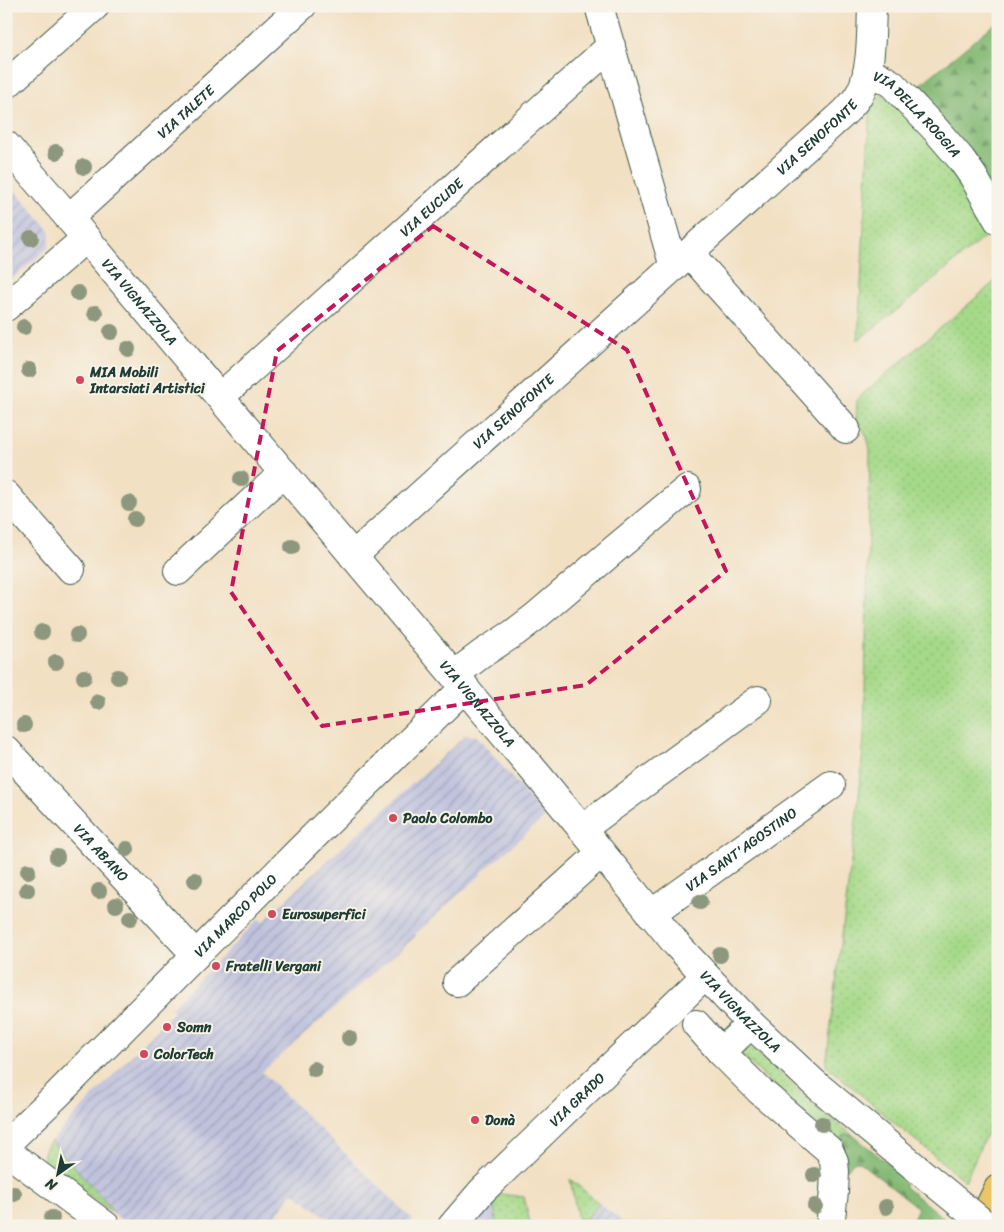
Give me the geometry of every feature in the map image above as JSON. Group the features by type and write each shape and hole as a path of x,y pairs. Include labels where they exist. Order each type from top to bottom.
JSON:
{"highway":[{"path":"980,1226 998,1189"}],"street":[{"path":"6,85 96,6"},
{"name":"VIA TALETE","path":"6,307 77,228 302,6"},
{"path":"599,6 610,46 682,260 846,429"},
{"name":"VIA DELLA ROGGIA","path":"872,6 867,73 892,84 962,159 998,220"},
{"name":"VIA EUCLIDE","path":"220,397 610,46"},
{"name":"VIA SENOFONTE","path":"353,556 841,116 857,98 867,73"},
{"name":"VIA VIGNAZZOLA","path":"6,145 459,681 651,914 705,976 751,1024 813,1082 987,1226"},
{"path":"178,571 284,474"},
{"name":"VIA MARCO POLO","path":"6,1144 58,1095 308,842 483,653 535,617 687,489"},
{"path":"6,494 71,569"},
{"path":"582,829 758,700"},
{"name":"VIA ABANO","path":"6,750 196,955"},
{"name":"VIA SANT'AGOSTINO","path":"651,914 831,785"},
{"path":"456,982 601,853"},
{"name":"VIA GRADO","path":"452,1226 482,1191 705,976"},
{"path":"696,1024 760,1091 829,1150 834,1161 834,1192 830,1226"},
{"path":"721,1052 751,1024"},
{"path":"6,1150 106,1226"}],"highlighted area":[{"path":"433,226 627,350 726,571 586,685 322,726 231,592 277,351"}],"shaded area":[{"path":"6,180 50,231 49,247 6,284"},
{"path":"466,735 477,736 545,817 481,873 415,934 416,936 262,1072 412,1219 407,1226 338,1226 293,1192 268,1226 130,1226 110,1211 112,1209 51,1141 174,1012 171,1008 259,919 263,922 303,883"},
{"path":"493,1203 498,1226 472,1226 477,1220"},
{"path":"599,1203 628,1226 554,1226 587,1218"}],"green space":[{"path":"998,21 998,199 915,89"},
{"path":"882,95 942,153 973,197 988,234 858,340 870,110 875,100"},
{"path":"998,279 998,1109 965,1181 826,1065 859,796 864,738 870,451 866,434 856,420 857,399"},
{"path":"749,1048 755,1050 817,1108 854,1136 850,1135 838,1144 741,1055"},
{"path":"846,1134 854,1136 901,1174 905,1187 946,1220 943,1226 910,1226 918,1208 858,1161 853,1162 847,1170 838,1144"},
{"path":"51,1141 112,1209 110,1211 45,1162 44,1153"},
{"path":"570,1179 599,1203 587,1218 578,1220"},
{"path":"501,1194 524,1197 531,1226 498,1226 493,1203"}],"place":[{"name":"MIA Mobili Intarsiati Artistici","path":"80,380"},
{"name":"Paolo Colombo","path":"393,818"},
{"name":"Eurosuperfici","path":"272,914"},
{"name":"Fratelli Vergani","path":"216,966"},
{"name":"Somn","path":"167,1027"},
{"name":"ColorTech","path":"144,1054"},
{"name":"Donà","path":"475,1120"}]}
